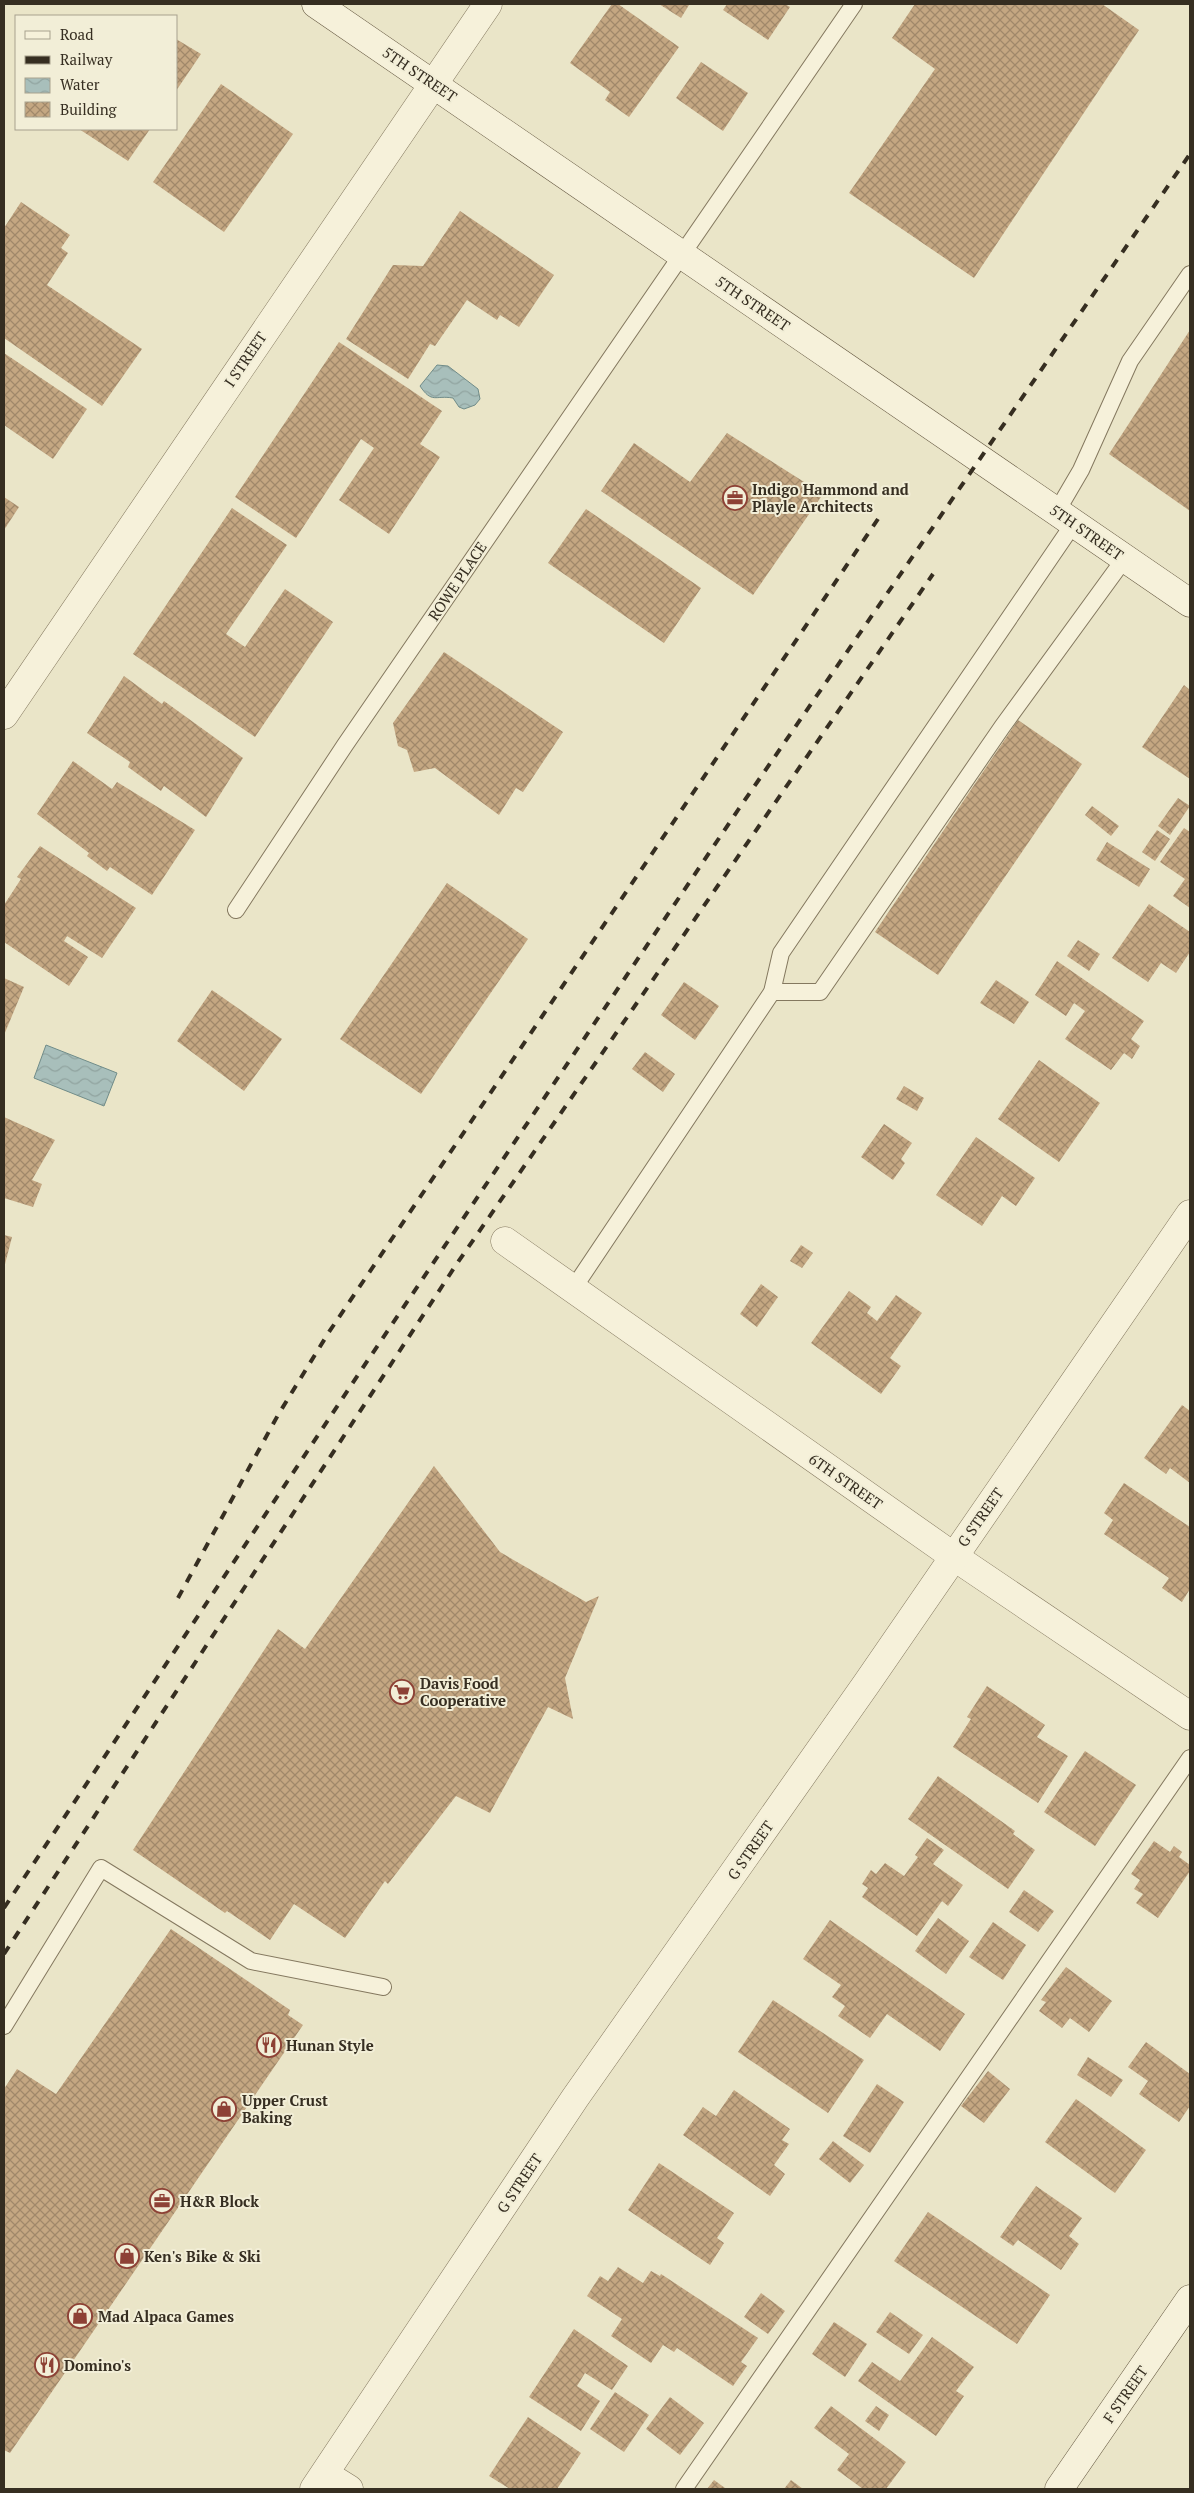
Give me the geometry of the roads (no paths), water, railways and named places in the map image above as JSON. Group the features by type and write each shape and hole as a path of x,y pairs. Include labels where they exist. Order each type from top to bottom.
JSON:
{"street":[{"name":"5TH STREET","path":"316,4 1190,603"},
{"name":"I STREET","path":"4,715 277,310 435,84 488,4"},
{"name":"G STREET","path":"319,2482 575,2098 861,1691 952,1556 1190,1214"},
{"name":"6TH STREET","path":"506,1241 952,1556 1190,1716"},
{"name":"F STREET","path":"1059,2489 1190,2299"},
{"path":"319,2482 349,2489"}],"lane":[{"name":"ROWE PLACE","path":"236,910 345,746 854,4"},
{"path":"573,1289 772,992 781,953 1066,517 1081,470 1130,361 1190,274"},
{"path":"772,992 820,992 1002,727 1125,558"},
{"path":"684,2489 1190,1758"},
{"path":"4,2026 101,1868 251,1961 384,1987"}],"water":[{"path":"437,365 448,366 478,389 480,399 475,405 464,409 459,407 453,398 434,398 424,392 420,386"},
{"path":"46,1045 117,1073 104,1106 34,1078"}],"railway":[{"path":"4,1908 368,1360 738,810 1190,154"},
{"path":"178,1598 278,1415 329,1332 878,519"},
{"path":"4,1954 456,1265 933,574"}],"place":[{"name":"Indigo Hammond and Playle Architects","path":"735,498"},
{"name":"Davis Food Cooperative","path":"402,1692"},
{"name":"Hunan Style","path":"269,2045"},
{"name":"Upper Crust Baking","path":"224,2109"},
{"name":"H&R Block","path":"162,2201"},
{"name":"Ken's Bike & Ski","path":"127,2256"},
{"name":"Mad Alpaca Games","path":"80,2316"},
{"name":"Domino's","path":"47,2365"}]}
